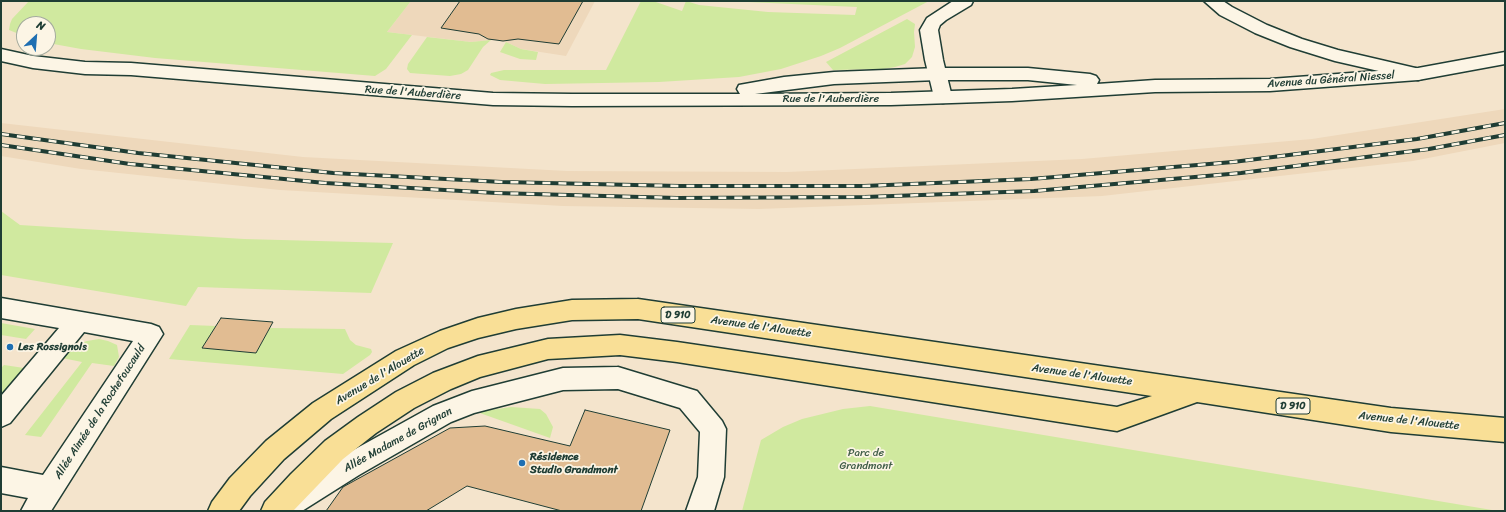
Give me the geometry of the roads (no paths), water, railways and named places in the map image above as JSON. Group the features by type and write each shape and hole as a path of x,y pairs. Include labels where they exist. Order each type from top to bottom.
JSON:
{"main road":[{"name":"Avenue de l'Alouette","path":"222,511 240,487 275,450 322,411 405,358 440,341 478,328 516,319 572,310 638,309 1391,420 1505,430"},
{"name":"Avenue de l'Alouette","path":"276,511 300,483 334,450 404,400 442,381 478,367 548,349 620,345 677,352 1117,419 1195,391"}],"street":[{"path":"944,97 934,60 929,30 933,22 940,16 965,1"},
{"path":"1212,1 1226,11 1260,29 1296,43 1335,55 1418,74"},
{"path":"1,40 16,44"},
{"name":"Rue de l'Auberdière","path":"56,52 131,68"},
{"name":"Rue de l'Auberdière","path":"1,55 33,62 85,68 131,68 350,88 493,99 572,100 695,98 750,100 944,97"},
{"name":"Avenue du Général Niessel","path":"944,97 1012,95 1155,86 1270,85 1418,74 1505,58"},
{"name":"Avenue du Général Niessel","path":"938,74 1028,74 1155,86"},
{"name":"Rue de l'Auberdière","path":"695,98 784,83 834,78 938,74"},
{"name":"Allée Aimée de la Rochefoucauld","path":"1,308 151,334 35,511"},
{"path":"1,415 78,322"},
{"name":"Allée Madame de Grignan","path":"276,511 350,466 442,414 472,402 563,379 618,378 688,399 713,429 711,476 700,511"},
{"path":"1,480 49,489"}],"railway":[{"path":"1,134 138,153 333,173 502,182 679,186 864,186 1031,179 1233,162 1417,139 1505,123"},
{"path":"1,145 130,164 325,183 496,193 677,198 865,197 1034,191 1241,173 1429,149 1505,135"}],"place":[{"name":"Les Rossignols","path":"10,347"},
{"name":"Résidence Studio Grandmont","path":"522,463"}],"park label":[{"name":"Parc de Grandmont","path":"866,459"}]}
